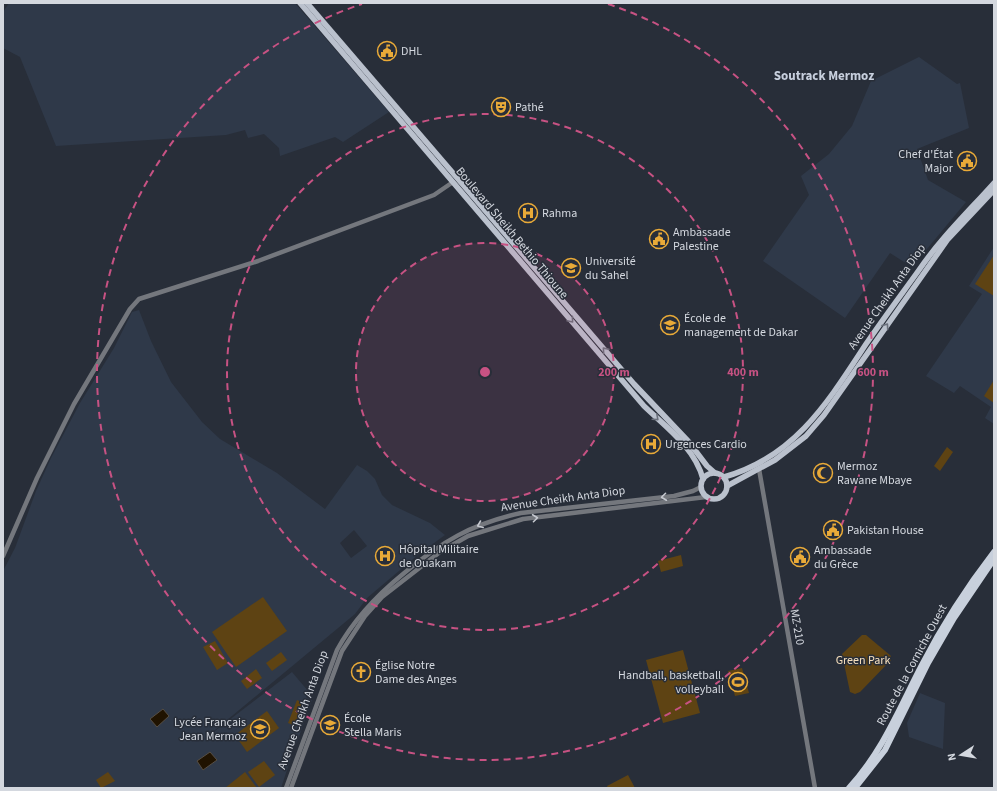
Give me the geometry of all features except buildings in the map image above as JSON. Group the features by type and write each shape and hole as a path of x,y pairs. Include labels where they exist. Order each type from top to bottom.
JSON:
{"highway":[{"name":"Route de la Corniche Ouest","path":"849,788 881,747 938,636 961,599 994,552"},
{"name":"Route de la Corniche Ouest","path":"855,788 885,750 928,663 950,624 994,559"}],"main road":[{"name":"Boulevard Sheikh Bethio Thioune","path":"300,3 644,406 680,441 699,467 703,479"},
{"name":"Boulevard Sheikh Bethio Thioune","path":"307,3 634,384 688,442 706,466 715,473"},
{"name":"Avenue Cheikh Anta Diop","path":"724,477 761,463 790,442 804,429 834,392 887,313 948,231 994,183"},
{"name":"Avenue Cheikh Anta Diop","path":"727,486 759,469 798,443 819,420 948,239 994,190"},
{"path":"715,473 724,477 727,486 724,494 718,499 706,496 701,487 703,479 708,474 715,473"}],"street":[{"path":"3,556 37,478 74,404 130,309 139,299 258,262 434,194 453,182"},
{"name":"MZ-210","path":"759,469 814,788"},
{"name":"Avenue Cheikh Anta Diop","path":"286,788 334,656 344,636 370,603 431,550 467,530 502,517 674,496 694,491 701,487"},
{"name":"Avenue Cheikh Anta Diop","path":"291,788 342,651 353,632 382,597 440,552 468,536 523,519 706,496"}],"shaded area":[{"path":"9,3 295,3 389,112 343,142 335,137 280,156 279,148 264,134 248,138 245,130 226,135 56,146 20,57 3,48 3,12"},
{"path":"919,57 957,84 960,83 969,128 917,149 928,180 966,202 912,267 890,253 845,318 763,261 809,195 801,176 829,154 852,126 871,81"},
{"path":"994,247 994,424 985,418 991,407 960,386 954,393 926,376 982,294 969,286"},
{"path":"139,310 151,341 171,382 202,422 220,439 277,473 325,509 357,465 367,471 375,479 382,495 392,505 430,523 445,535 419,554 367,598 355,614 203,740 292,672 308,691 306,697 312,700 297,742 287,757 291,758 281,788 3,788 3,571 15,548 36,491 51,458 80,403 114,348 132,312","holes":["354,530 367,546 351,558 340,543"]},
{"path":"920,693 945,703 943,749 909,737 907,723"},
{"path":"163,709 169,716 157,727 150,719"},
{"path":"210,752 217,760 203,770 197,761"}],"green space":[{"path":"994,255 994,296 975,284"},
{"path":"994,380 994,403 984,396"},
{"path":"947,447 953,452 940,471 934,466"},
{"path":"681,555 683,566 661,572 658,561"},
{"path":"263,597 287,631 236,667 212,632"},
{"name":"Green Park","path":"862,635 866,635 891,656 891,660 860,692 855,694 850,692 842,654"},
{"path":"215,641 228,663 217,670 203,647"},
{"path":"683,650 700,713 663,723 646,660"},
{"path":"281,652 287,660 272,671 266,663"},
{"name":"Handball, basketball, volleyball","path":"742,668 749,693 735,696 728,671"},
{"path":"256,669 262,678 247,689 241,681"},
{"path":"297,700 305,704 296,726 288,723"},
{"path":"267,711 279,728 247,752 235,735"},
{"path":"264,761 275,775 259,787 248,772"},
{"path":"108,772 115,781 101,788 96,780"},
{"path":"245,772 257,788 225,788"},
{"path":"628,775 635,788 608,788 607,786"}],"place":[{"name":"DHL","path":"387,51"},
{"name":"Pathé","path":"501,107"},
{"name":"Chef d'État Major","path":"967,161"},
{"name":"Rahma","path":"528,213"},
{"name":"Ambassade Palestine","path":"659,239"},
{"name":"Université du Sahel","path":"571,268"},
{"name":"École de management de Dakar","path":"670,325"},
{"name":"Urgences Cardio","path":"651,444"},
{"name":"Mermoz Rawane Mbaye","path":"823,473"},
{"name":"Pakistan House","path":"833,530"},
{"name":"Hôpital Militaire de Ouakam","path":"385,556"},
{"name":"Ambassade du Grèce","path":"800,557"},
{"name":"Église Notre Dame des Anges","path":"361,672"},
{"name":"Handball, basketball, volleyball","path":"738,682"},
{"name":"École Stella Maris","path":"330,725"},
{"name":"Lycée Français Jean Mermoz","path":"260,729"}],"district":[{"name":"Soutrack Mermoz","path":"824,76"}]}
